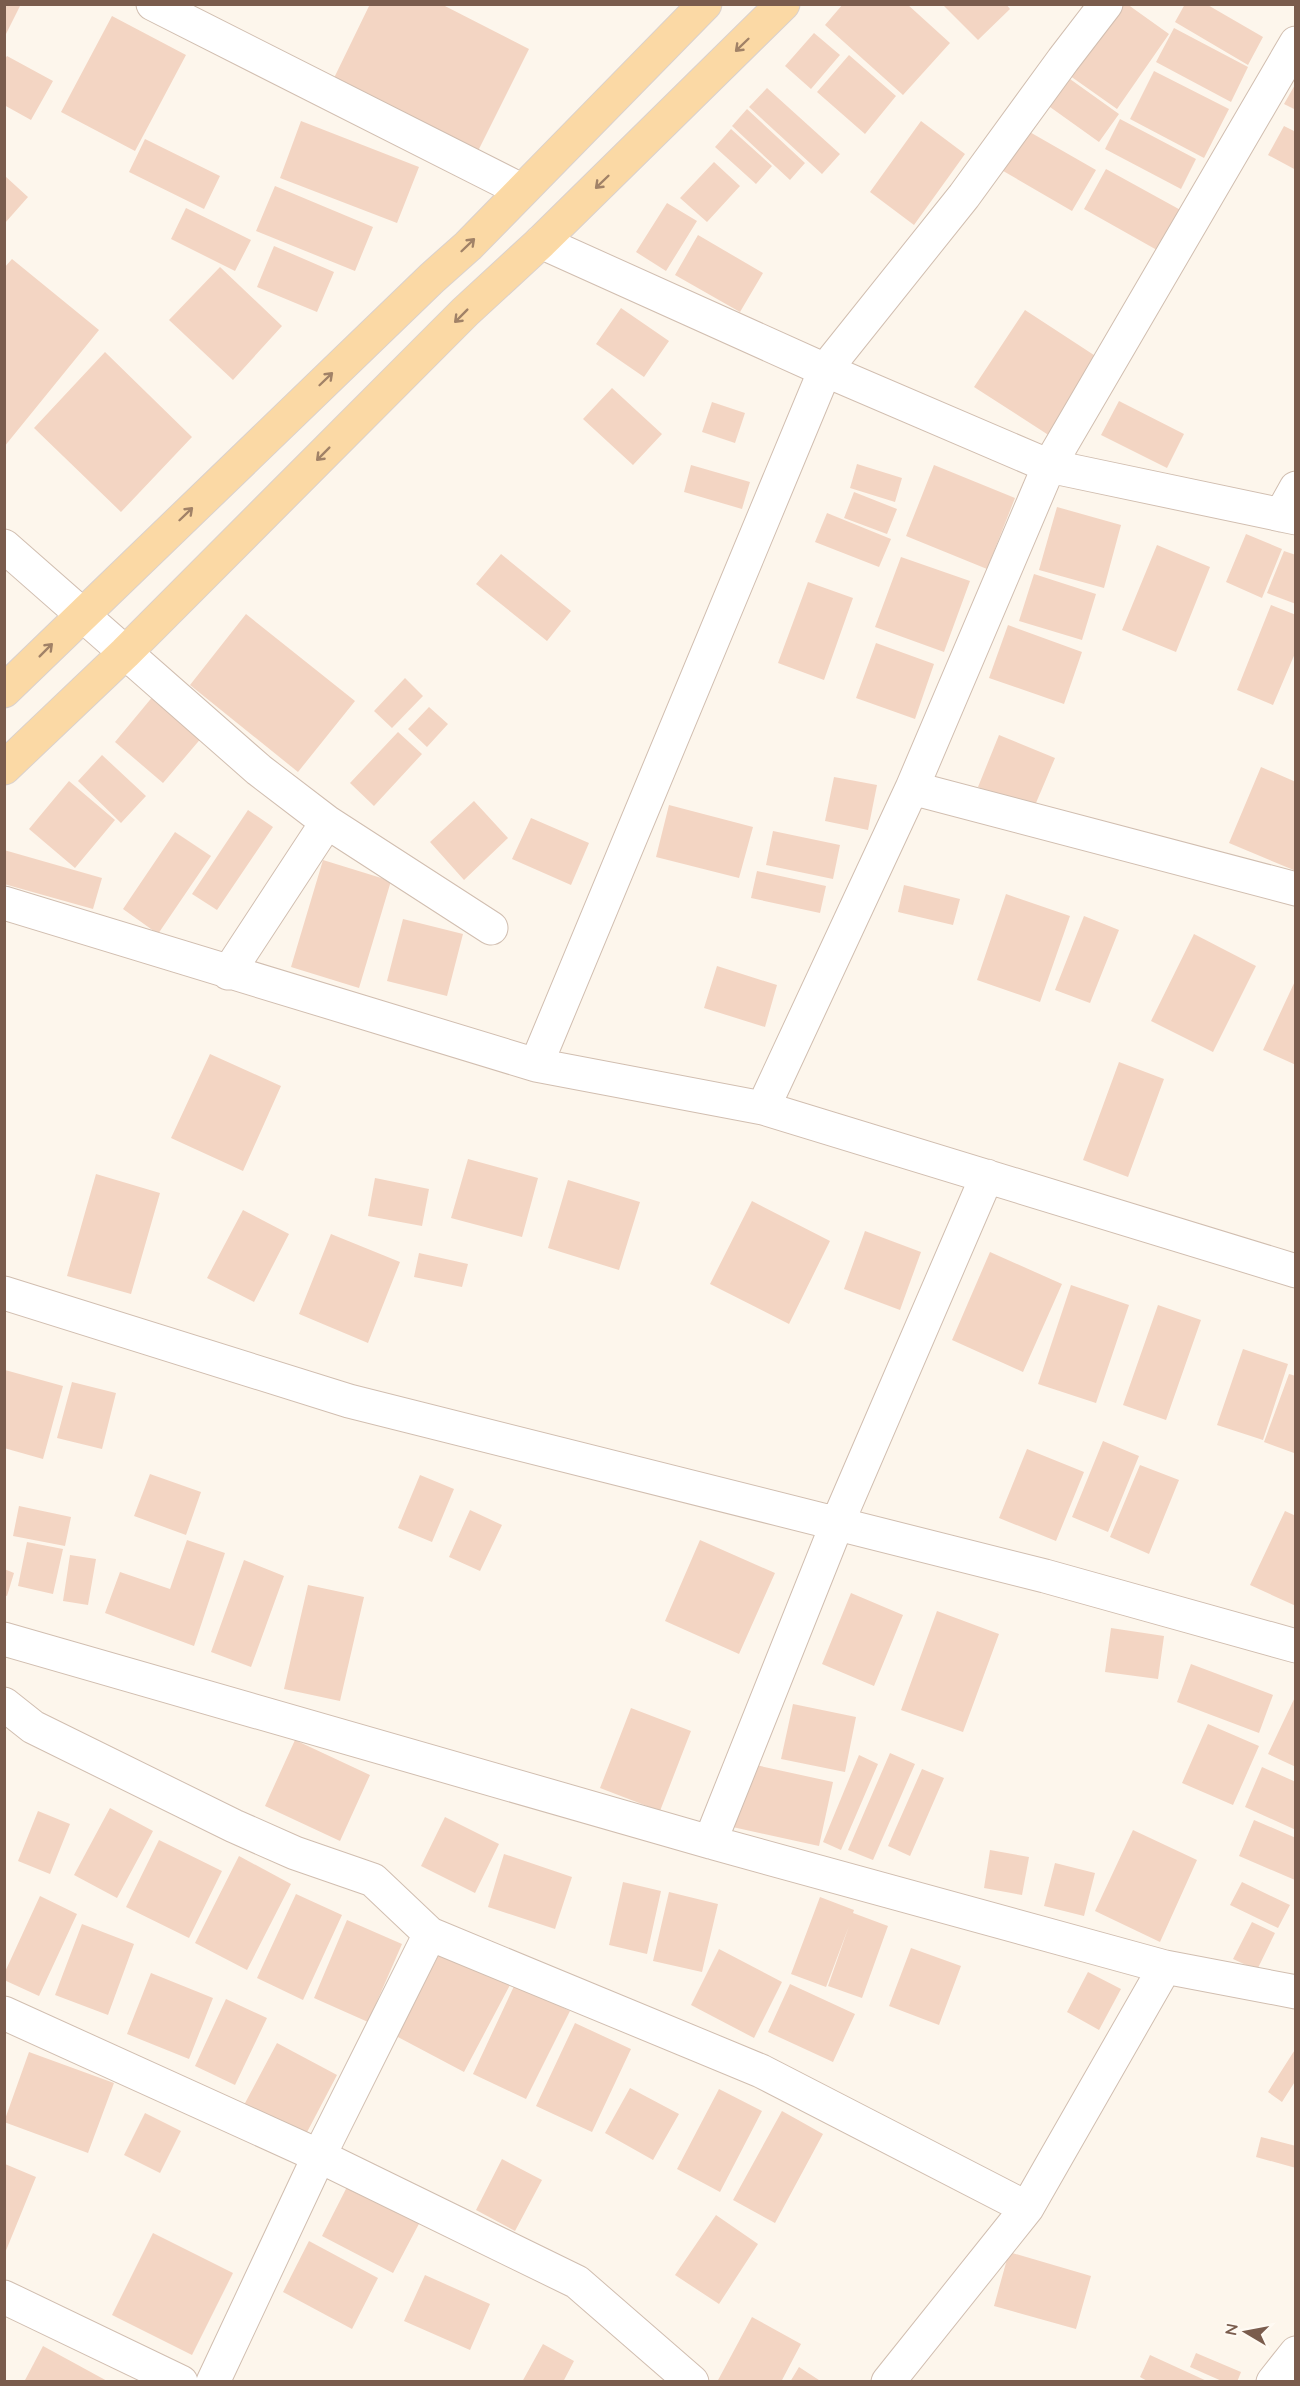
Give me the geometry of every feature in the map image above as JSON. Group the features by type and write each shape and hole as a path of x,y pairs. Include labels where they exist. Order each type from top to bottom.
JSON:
{"main road":[{"path":"4,691 432,278 468,246 705,4"},
{"path":"4,768 125,653 465,312 541,242 783,4"}],"street":[{"path":"153,4 521,190"},
{"path":"536,1065 825,370 964,196 1106,4"},
{"path":"763,1108 912,788 1049,466 1296,43"},
{"path":"541,242 825,370 1049,466 1291,507"},
{"path":"4,546 259,770 327,822 491,928"},
{"path":"912,788 1296,889"},
{"path":"228,973 327,822"},
{"path":"4,903 536,1065 763,1108 1296,1271"},
{"path":"710,1842 837,1524 987,1176"},
{"path":"4,1293 349,1401 1045,1576 1296,1646"},
{"path":"4,1639 710,1842 1166,1966 1296,1992"},
{"path":"4,1704 33,1727 234,1826 295,1853 373,1880 430,1934 761,2071 1027,2208"},
{"path":"213,2382 319,2156 430,1934"},
{"path":"888,2382 1027,2208 1166,1966"},
{"path":"4,2013 319,2156 577,2282 692,2382"},
{"path":"4,2297 181,2382"},
{"path":"1273,2382 1296,2353"}],"building":[{"path":"4,4 21,4 4,38"},
{"path":"370,4 441,4 529,49 478,151 334,78"},
{"path":"843,4 907,4 950,43 903,95 825,25"},
{"path":"942,4 1006,4 1010,9 978,40"},
{"path":"1115,4 1127,4 1169,34 1117,109 1066,73"},
{"path":"1185,4 1206,4 1263,37 1248,65 1175,22"},
{"path":"112,16 186,55 135,151 61,112"},
{"path":"1174,28 1248,67 1231,102 1156,62"},
{"path":"814,33 840,55 811,89 785,66"},
{"path":"849,55 896,96 865,134 817,92"},
{"path":"7,56 53,81 31,120 4,105 4,60"},
{"path":"1154,71 1229,109 1204,158 1130,119"},
{"path":"1063,74 1119,114 1099,142 1043,102"},
{"path":"1296,83 1296,110 1284,104"},
{"path":"767,88 840,154 822,174 749,107"},
{"path":"747,109 805,163 790,180 732,126"},
{"path":"1120,119 1196,159 1181,189 1105,149"},
{"path":"301,121 419,167 397,223 280,178"},
{"path":"921,121 965,154 914,225 870,192"},
{"path":"1284,126 1296,132 1296,170 1268,155"},
{"path":"1021,127 1096,170 1072,211 998,168"},
{"path":"731,129 772,166 756,184 715,147"},
{"path":"145,139 220,176 204,209 129,172"},
{"path":"714,162 740,186 707,222 680,198"},
{"path":"1106,169 1186,213 1164,254 1084,209"},
{"path":"5,176 28,197 5,223"},
{"path":"275,186 373,227 355,271 256,231"},
{"path":"667,203 697,221 666,271 636,252"},
{"path":"186,208 251,240 235,271 171,239"},
{"path":"698,235 763,273 740,312 675,275"},
{"path":"274,246 334,272 317,312 257,287"},
{"path":"12,259 99,330 4,447 4,268"},
{"path":"220,267 282,326 233,380 169,320"},
{"path":"621,308 669,341 644,377 596,344"},
{"path":"1025,310 1100,359 1050,436 974,387"},
{"path":"105,352 192,437 121,512 34,428"},
{"path":"612,388 662,434 633,465 583,419"},
{"path":"1119,401 1184,434 1167,468 1101,435"},
{"path":"712,402 745,413 735,443 702,432"},
{"path":"857,464 902,478 895,502 850,488"},
{"path":"691,465 750,482 742,509 684,492"},
{"path":"934,465 1015,498 987,569 906,536"},
{"path":"854,492 897,509 887,534 844,518"},
{"path":"1057,507 1121,525 1104,588 1039,570"},
{"path":"827,513 891,539 879,567 815,542"},
{"path":"1246,534 1282,549 1262,598 1226,582"},
{"path":"1157,545 1210,567 1176,652 1122,630"},
{"path":"1284,551 1296,555 1296,604 1267,593"},
{"path":"501,554 571,611 547,641 476,584"},
{"path":"901,557 970,581 944,652 875,627"},
{"path":"1034,574 1096,594 1082,640 1019,621"},
{"path":"808,582 853,598 824,680 778,663"},
{"path":"1271,605 1296,615 1296,651 1273,705 1237,690"},
{"path":"246,614 355,701 298,772 190,685"},
{"path":"1008,625 1082,652 1064,704 989,678"},
{"path":"876,643 934,664 915,719 856,698"},
{"path":"405,678 423,696 392,728 374,711"},
{"path":"154,695 203,736 163,783 115,742"},
{"path":"429,707 448,724 427,747 408,729"},
{"path":"398,732 422,754 374,806 350,783"},
{"path":"999,735 1055,758 1033,810 978,787"},
{"path":"102,755 146,796 121,823 78,781"},
{"path":"1261,767 1296,782 1296,871 1229,843"},
{"path":"834,777 877,785 868,830 825,821"},
{"path":"69,781 115,820 75,868 29,829"},
{"path":"474,801 508,838 464,880 430,842"},
{"path":"669,805 753,827 739,878 656,857"},
{"path":"248,810 273,827 217,910 192,894"},
{"path":"531,818 589,843 571,885 512,859"},
{"path":"773,831 840,845 833,879 766,865"},
{"path":"175,832 211,856 158,934 123,909"},
{"path":"4,850 102,878 93,909 4,884"},
{"path":"323,860 391,881 359,988 291,967"},
{"path":"757,871 826,886 820,913 751,898"},
{"path":"904,885 960,899 953,925 898,912"},
{"path":"1006,894 1070,916 1040,1002 977,980"},
{"path":"1084,916 1119,930 1090,1003 1055,990"},
{"path":"403,919 463,934 447,996 387,981"},
{"path":"1194,934 1256,966 1213,1052 1151,1021"},
{"path":"717,966 777,985 765,1027 704,1008"},
{"path":"1296,979 1296,1065 1263,1050"},
{"path":"210,1054 281,1086 243,1171 171,1138"},
{"path":"1119,1062 1164,1079 1128,1177 1083,1160"},
{"path":"468,1159 538,1178 522,1237 451,1218"},
{"path":"96,1174 160,1193 131,1294 67,1276"},
{"path":"375,1178 429,1189 422,1226 368,1216"},
{"path":"568,1180 640,1202 619,1270 548,1248"},
{"path":"752,1201 830,1241 789,1324 710,1284"},
{"path":"243,1210 289,1234 254,1302 207,1278"},
{"path":"865,1231 921,1252 900,1310 844,1289"},
{"path":"331,1234 400,1262 368,1343 299,1314"},
{"path":"990,1252 1062,1284 1023,1372 952,1340"},
{"path":"419,1253 468,1264 462,1287 414,1277"},
{"path":"1071,1285 1129,1305 1096,1403 1038,1384"},
{"path":"1158,1305 1201,1320 1166,1420 1123,1405"},
{"path":"1243,1349 1288,1364 1263,1440 1217,1425"},
{"path":"5,1370 63,1386 43,1459 4,1448"},
{"path":"1289,1374 1296,1376 1294,1453 1264,1442"},
{"path":"72,1382 116,1393 102,1449 57,1438"},
{"path":"1103,1441 1139,1456 1108,1532 1072,1517"},
{"path":"1027,1449 1084,1472 1056,1541 999,1518"},
{"path":"1140,1465 1179,1480 1149,1554 1110,1537"},
{"path":"150,1474 201,1492 186,1535 134,1516"},
{"path":"420,1475 454,1489 432,1542 398,1528"},
{"path":"19,1506 71,1517 65,1546 13,1536"},
{"path":"470,1510 502,1525 480,1571 449,1557"},
{"path":"1285,1511 1296,1516 1296,1606 1250,1585"},
{"path":"187,1540 225,1553 194,1646 105,1613 120,1572 170,1589"},
{"path":"700,1540 775,1573 739,1654 665,1621"},
{"path":"27,1542 63,1549 53,1594 18,1586"},
{"path":"70,1555 96,1559 88,1605 63,1601"},
{"path":"244,1560 284,1576 251,1667 211,1652"},
{"path":"4,1569 14,1573 7,1596 4,1595"},
{"path":"308,1585 364,1597 340,1701 284,1689"},
{"path":"851,1593 903,1615 874,1686 822,1664"},
{"path":"937,1611 999,1634 963,1732 901,1710"},
{"path":"1111,1628 1164,1636 1158,1679 1105,1672"},
{"path":"1191,1664 1273,1695 1259,1733 1177,1702"},
{"path":"1296,1695 1296,1767 1268,1754"},
{"path":"793,1704 856,1717 845,1772 781,1759"},
{"path":"631,1708 691,1731 660,1811 600,1788"},
{"path":"1208,1724 1259,1746 1233,1805 1182,1783"},
{"path":"295,1740 370,1775 340,1841 265,1806"},
{"path":"890,1753 915,1764 873,1860 848,1850"},
{"path":"859,1755 878,1764 841,1850 823,1842"},
{"path":"742,1762 833,1782 819,1846 728,1826"},
{"path":"1262,1767 1296,1782 1296,1830 1245,1807"},
{"path":"922,1769 944,1778 910,1856 888,1846"},
{"path":"110,1808 153,1831 117,1898 74,1875"},
{"path":"38,1811 70,1824 50,1874 18,1861"},
{"path":"445,1817 499,1844 475,1893 421,1866"},
{"path":"1254,1820 1296,1838 1295,1880 1239,1856"},
{"path":"1133,1830 1197,1860 1160,1942 1095,1911"},
{"path":"159,1840 222,1871 189,1938 126,1907"},
{"path":"990,1850 1029,1857 1022,1895 984,1888"},
{"path":"504,1854 572,1877 555,1929 488,1907"},
{"path":"239,1856 291,1884 247,1970 195,1943"},
{"path":"1055,1863 1095,1873 1084,1916 1044,1906"},
{"path":"623,1882 661,1891 647,1954 609,1945"},
{"path":"1242,1882 1290,1905 1278,1928 1230,1905"},
{"path":"669,1892 718,1904 702,1972 653,1961"},
{"path":"296,1894 342,1915 303,2000 257,1978"},
{"path":"40,1896 77,1914 39,1996 4,1980 4,1974"},
{"path":"820,1897 888,1926 862,1998 828,1986 849,1926 826,1987 791,1974"},
{"path":"347,1920 402,1944 368,2022 314,1998"},
{"path":"1252,1922 1275,1933 1257,1970 1233,1959"},
{"path":"82,1924 134,1944 108,2015 55,1995"},
{"path":"911,1948 961,1966 939,2025 889,2006"},
{"path":"442,1949 510,1985 464,2072 396,2036"},
{"path":"719,1949 782,1982 754,2038 691,2005"},
{"path":"1088,1972 1121,1989 1099,2030 1067,2012"},
{"path":"151,1973 213,1998 189,2059 127,2034"},
{"path":"515,1984 570,2011 526,2099 473,2074"},
{"path":"790,1984 855,2014 833,2062 768,2032"},
{"path":"226,1999 267,2018 235,2085 195,2066"},
{"path":"575,2023 631,2049 592,2132 536,2106"},
{"path":"277,2043 337,2075 305,2136 244,2105"},
{"path":"1296,2048 1296,2080 1282,2102 1268,2092"},
{"path":"29,2052 114,2083 88,2153 4,2122"},
{"path":"630,2088 679,2114 653,2160 605,2133"},
{"path":"719,2089 762,2111 720,2192 677,2169"},
{"path":"782,2111 823,2134 775,2223 733,2200"},
{"path":"145,2113 181,2131 160,2173 124,2155"},
{"path":"1261,2137 1296,2146 1296,2168 1256,2157"},
{"path":"502,2159 542,2180 515,2231 476,2210"},
{"path":"5,2164 36,2177 5,2253"},
{"path":"349,2183 421,2220 393,2273 322,2236"},
{"path":"716,2215 758,2244 719,2304 675,2275"},
{"path":"153,2233 233,2273 192,2355 112,2315"},
{"path":"309,2241 378,2278 352,2329 283,2292"},
{"path":"1009,2252 1091,2276 1076,2329 994,2306"},
{"path":"425,2275 490,2304 470,2350 404,2321"},
{"path":"752,2317 801,2344 781,2382 717,2382"},
{"path":"543,2344 574,2361 563,2382 522,2382"},
{"path":"43,2346 109,2382 24,2382"},
{"path":"1196,2353 1241,2372 1237,2382 1224,2382 1190,2367"},
{"path":"1150,2355 1209,2382 1149,2382 1140,2377"},
{"path":"799,2367 822,2382 790,2382"}]}
